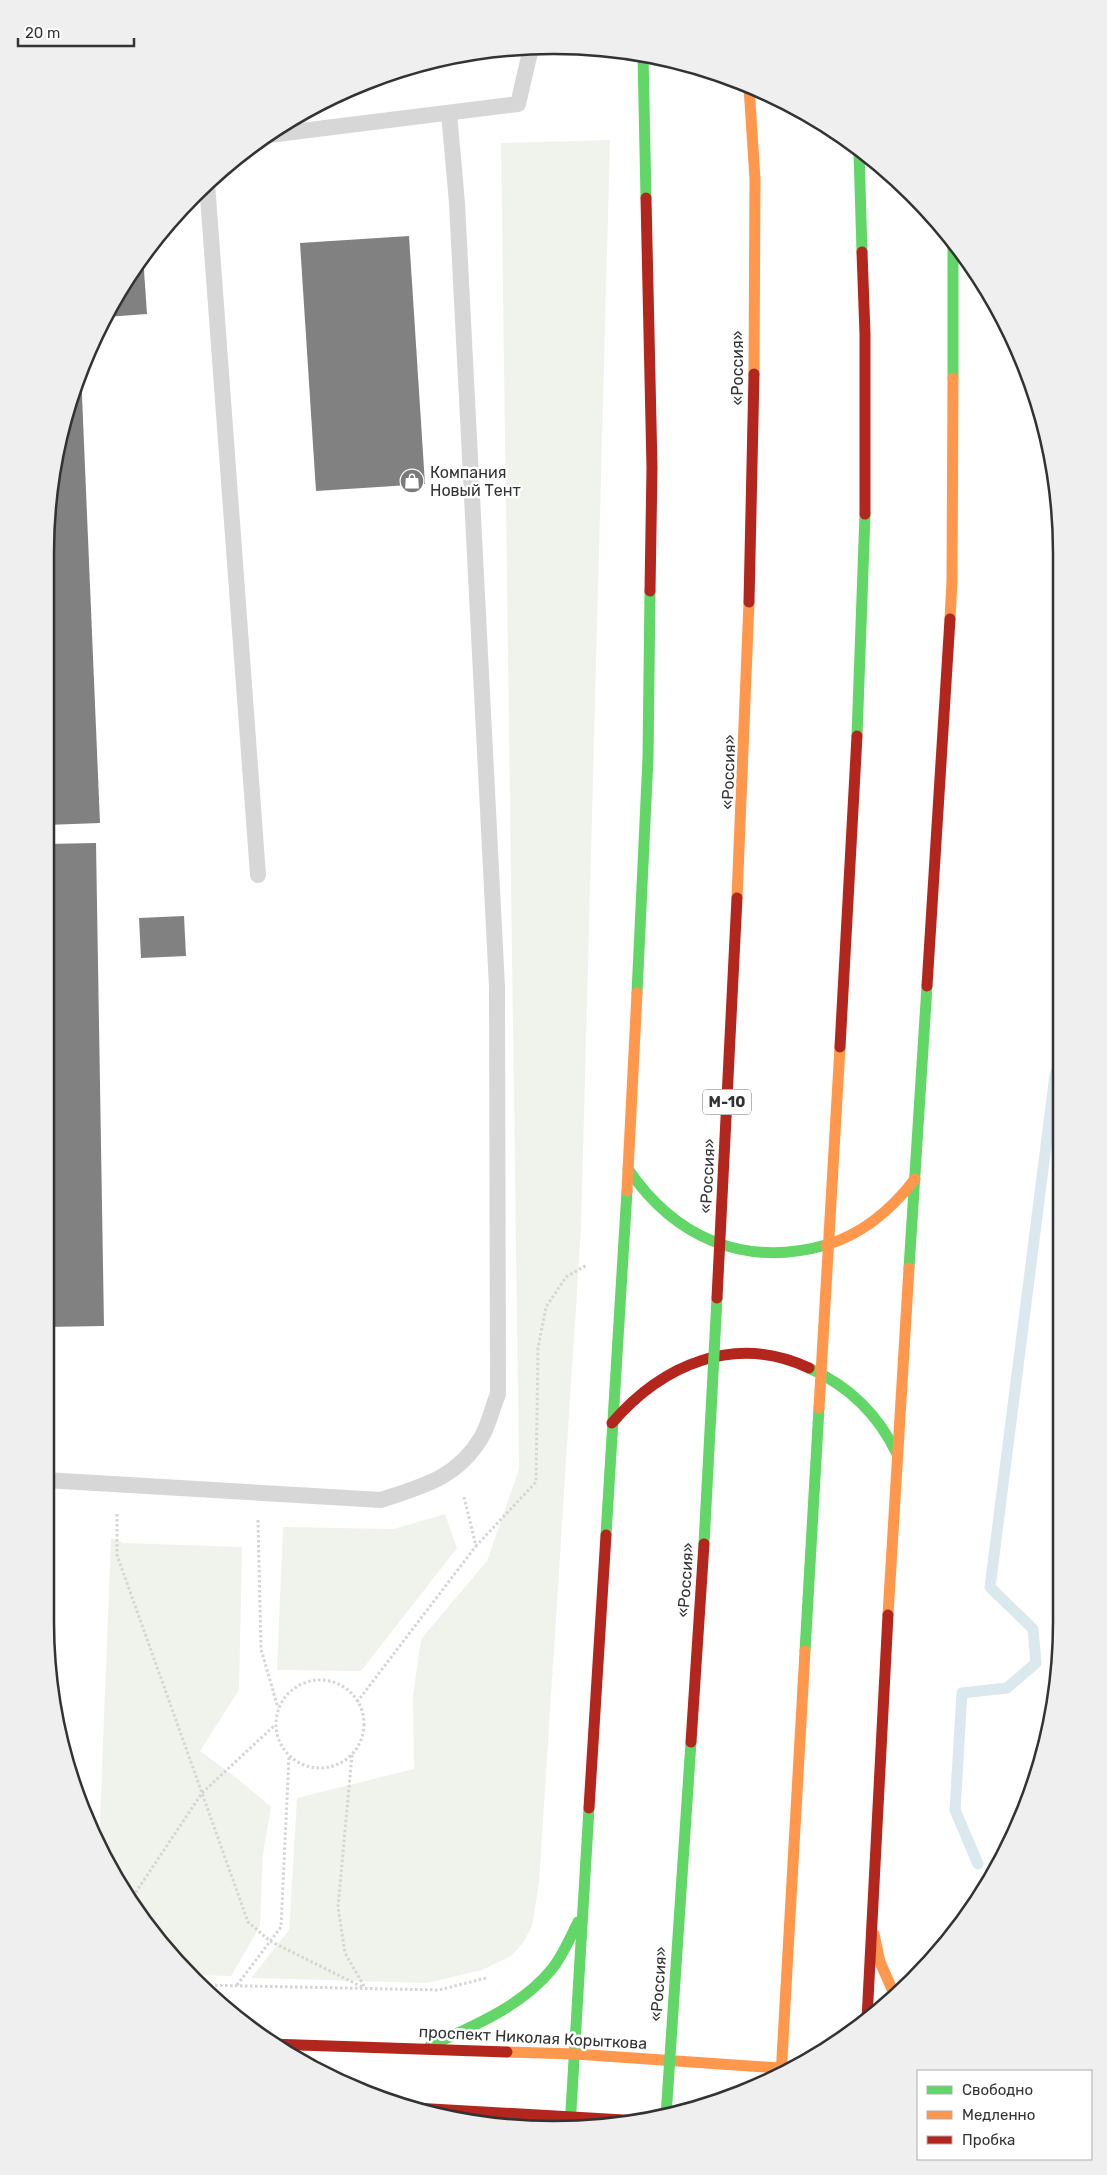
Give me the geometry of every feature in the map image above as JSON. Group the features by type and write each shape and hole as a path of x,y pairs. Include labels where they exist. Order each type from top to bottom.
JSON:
{"main road":[{"path":"570,2120 628,1170 648,758 652,468 643,62"},
{"name":"«Россия»","path":"667,2108 704,1528 744,774 753,493 755,180 750,94"},
{"path":"781,2067 856,773 866,486 865,334 859,158"},
{"path":"867,2010 897,1454 952,581 953,253"},
{"path":"628,1170 642,1190 659,1208 698,1236 721,1245 769,1254 818,1248 855,1233 882,1215 900,1198 915,1179"},
{"path":"612,1423 628,1404 667,1374 714,1357 738,1354 764,1355 796,1362 834,1379 854,1394 871,1412 886,1431 897,1454"},
{"path":"427,2048 498,2014 525,1996 537,1985 558,1960 566,1946 584,1900"},
{"path":"872,1924 880,1962 892,1989"},
{"name":"проспект Николая Корыткова","path":"288,2044 575,2054 779,2068"},
{"path":"455,2112 558,2121"}],"lane":[{"path":"284,133 518,104 529,55"},
{"path":"54,1480 381,1500 422,1486 457,1468 482,1437 498,1394 497,996 457,203 449,112"},
{"path":"208,193 258,874"}],"path":[{"path":"587,1275 588,1255"},
{"path":"357,1702 476,1546 536,1482 538,1348 546,1307 566,1278 588,1265"},
{"path":"457,1468 476,1546"},
{"path":"117,1484 117,1555 248,1922 270,1941 365,1989"},
{"path":"257,1492 261,1649 278,1708"},
{"path":"318,1680 336,1683 350,1692 357,1702 360,1706 364,1724 361,1741 352,1755 337,1765 320,1769 304,1766 289,1756 279,1742 275,1725 278,1708 288,1694 302,1684 318,1680"},
{"path":"135,1894 202,1793 275,1725"},
{"path":"352,1755 338,1907 345,1953 365,1989"},
{"path":"237,1986 281,1927 289,1756"},
{"path":"211,1985 439,1990 494,1974"}],"shaded area":[{"path":"610,140 581,1229 539,1883 532,1926 523,1943 511,1956 482,1970 427,1983 251,1978 289,1930 297,1798 414,1769 413,1696 421,1639 487,1561 519,1469 501,143"},
{"path":"445,1514 457,1548 361,1671 277,1670 283,1527 394,1529"},
{"path":"111,1538 124,1543 242,1547 239,1690 200,1751 238,1779 271,1807 263,1854 260,1926 231,1976 200,1975 178,1951 138,1899 100,1830"}],"building":[{"path":"409,236 425,484 316,491 300,243"},
{"path":"144,268 147,314 114,316"},
{"path":"82,389 100,823 54,825 55,521 63,456"},
{"path":"96,843 104,1326 54,1327 54,844"},
{"path":"184,916 186,956 141,958 139,918"}],"waterway":[{"path":"978,1864 955,1810 962,1693 1007,1688 1036,1663 1033,1629 990,1587 1053,1091"}],"traffic: fast":[{"path":"643,62 646,198"},
{"path":"859,158 862,252"},
{"path":"953,253 953,378"},
{"path":"857,736 865,514"},
{"path":"637,993 648,758 650,591"},
{"path":"909,1268 927,986"},
{"path":"628,1169 647,1193 667,1213 690,1229 714,1242 740,1249 767,1253 796,1251 826,1245"},
{"path":"606,1535 627,1191"},
{"path":"704,1544 717,1298"},
{"path":"809,1368 837,1383 861,1403 881,1426 897,1454"},
{"path":"805,1651 819,1408"},
{"path":"667,2108 691,1742"},
{"path":"570,2120 589,1808"},
{"path":"430,2046 496,2014 526,1994 556,1964 578,1922"}],"traffic: slow":[{"path":"749,94 755,179 754,374"},
{"path":"950,619 952,581 953,378"},
{"path":"737,898 749,602"},
{"path":"627,1191 637,993"},
{"path":"819,1408 840,1047"},
{"path":"826,1245 852,1234 876,1219 897,1200 915,1179"},
{"path":"888,1615 909,1268"},
{"path":"782,2066 805,1651"},
{"path":"874,1934 880,1962 892,1989"},
{"path":"507,2052 575,2054 779,2068"}],"traffic: jam":[{"path":"646,198 652,468 650,591"},
{"path":"862,252 865,334 865,514"},
{"path":"749,602 754,374"},
{"path":"927,986 950,619"},
{"path":"840,1047 857,736"},
{"path":"717,1298 737,898"},
{"path":"612,1423 653,1385 677,1371 701,1361 727,1355 754,1354 781,1358 809,1368"},
{"path":"589,1808 606,1535"},
{"path":"691,1742 704,1544"},
{"path":"867,2010 888,1615"},
{"path":"289,2045 507,2052"},
{"path":"448,2110 601,2119"}],"place":[{"name":"Компания Новый Тент","path":"412,481"}]}
